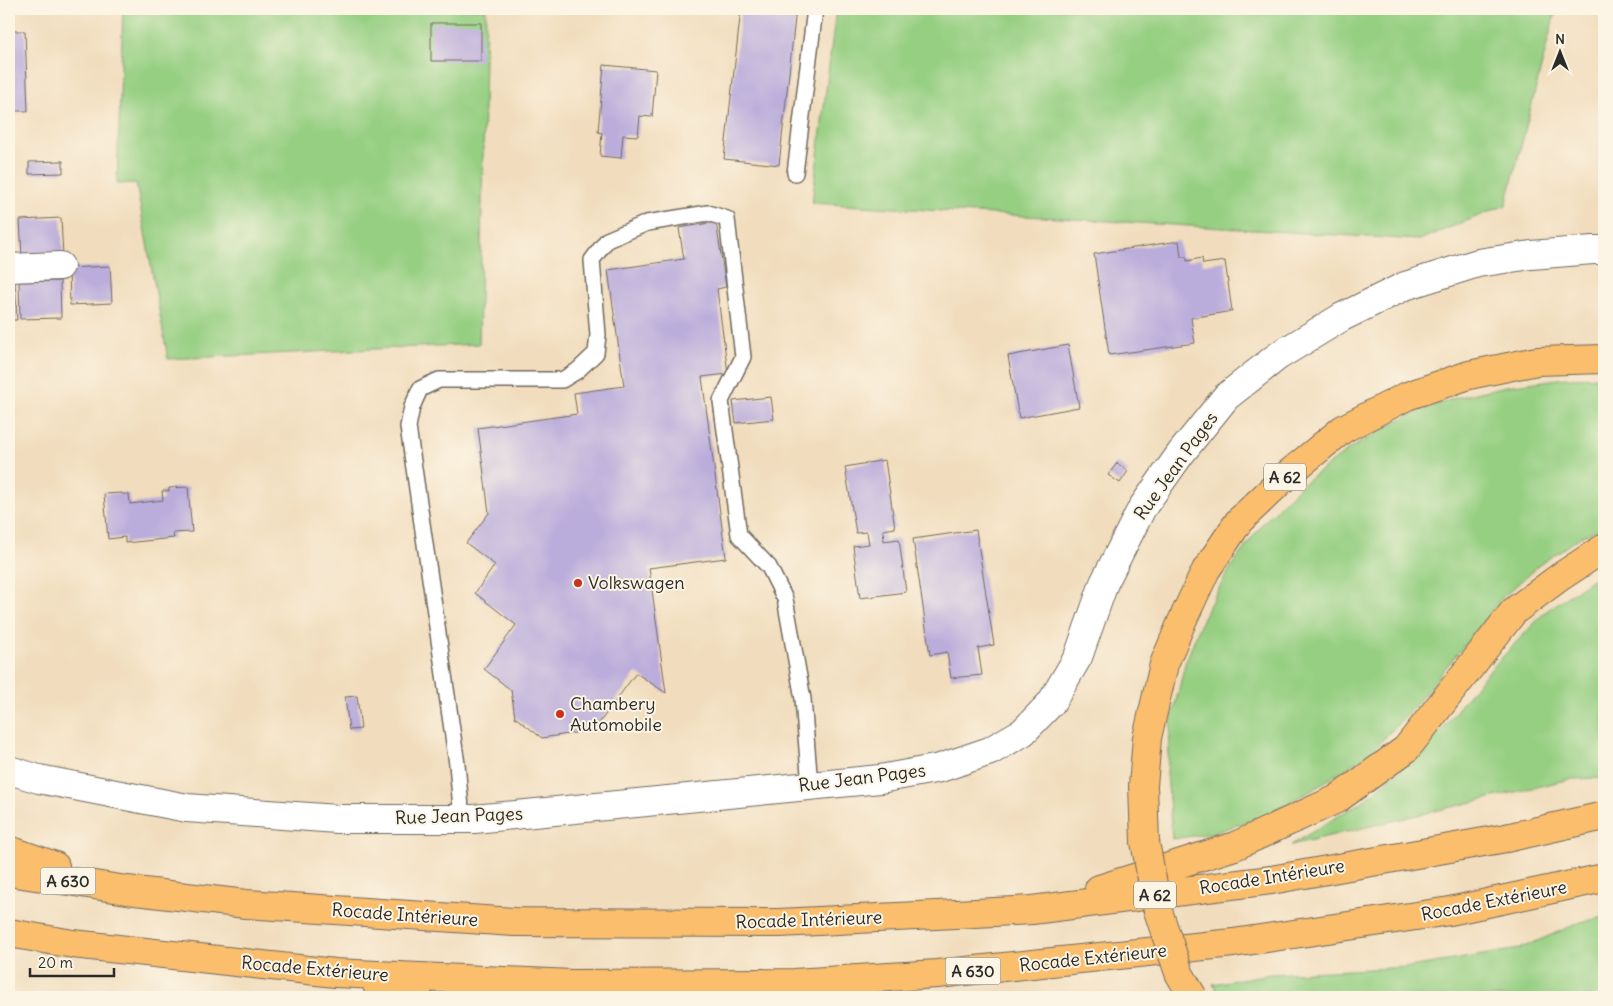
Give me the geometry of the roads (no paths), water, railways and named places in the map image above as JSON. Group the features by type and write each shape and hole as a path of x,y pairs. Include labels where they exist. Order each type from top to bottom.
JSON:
{"highway":[{"name":"A 62","path":"1194,997 1179,972 1158,911 1145,842 1144,786 1147,738 1164,664 1206,570 1239,521 1287,475 1343,429 1407,396 1469,375 1537,361 1604,359"},
{"name":"A 62","path":"1032,910 1235,846 1337,799 1406,749 1514,611 1604,548"},
{"name":"Rocade Intérieure","path":"9,872 127,890 246,904 514,922 779,923 1032,910 1271,880 1506,838 1604,816"},
{"path":"9,850 127,890"},
{"name":"Rocade Extérieure","path":"9,933 73,944 335,972 572,984 794,983 937,974 1243,942 1450,911 1604,878"},
{"path":"335,972 418,997"}],"street":[{"name":"Rue Jean Pages","path":"9,770 39,779 187,808 337,819 474,819 880,779 940,768 990,751 1023,732 1051,703 1078,657 1104,583 1142,508 1180,453 1226,397 1278,356 1342,317 1405,286 1478,263 1531,255 1604,250"},
{"path":"9,268 60,266"}],"lane":[{"path":"795,173 815,9"},
{"path":"462,819 457,764 408,428 412,407 420,389 439,380 562,380 577,371 596,353 598,336 592,260 607,240 647,223 708,213 727,219 743,357 721,400 739,535 769,567 785,599 803,699 810,786"}],"place":[{"name":"Volkswagen","path":"578,583"},
{"name":"Chambery Automobile","path":"560,714"}]}
